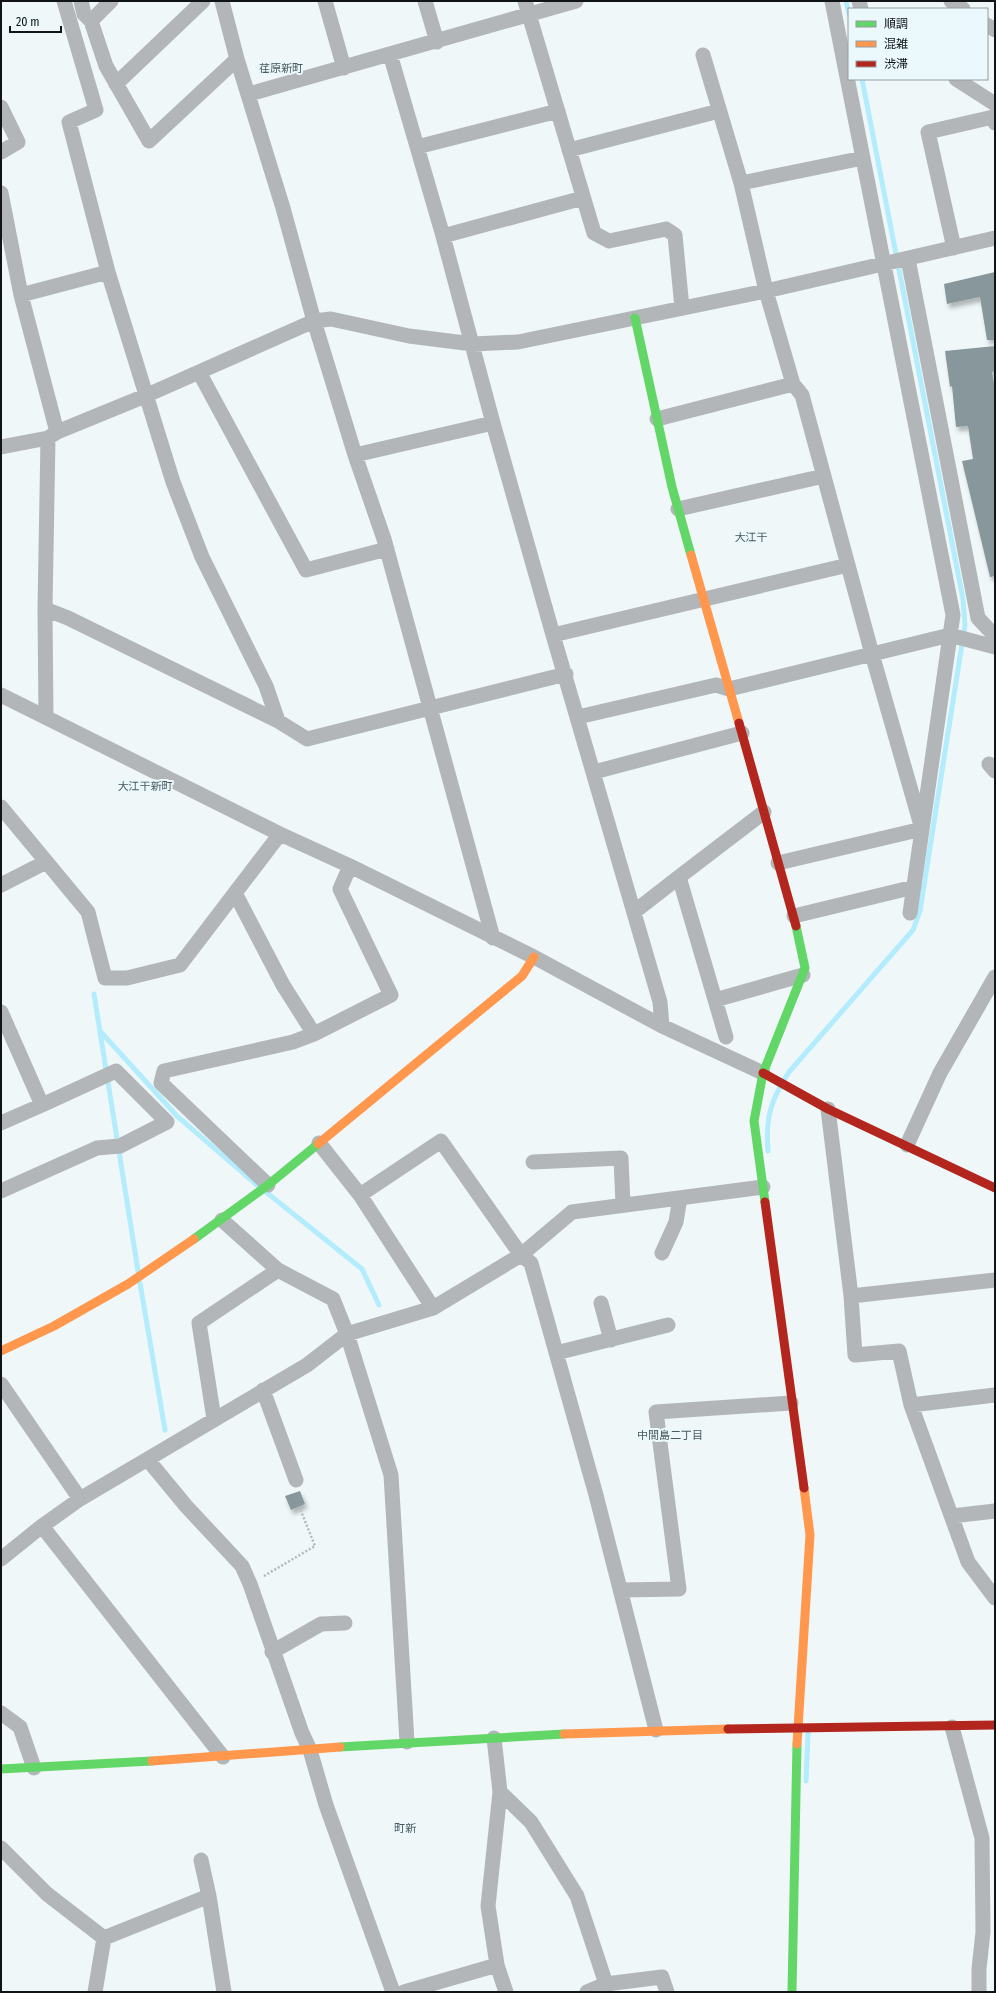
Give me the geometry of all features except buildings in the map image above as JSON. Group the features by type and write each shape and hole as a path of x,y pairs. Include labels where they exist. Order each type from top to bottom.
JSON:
{"street":[{"path":"64,1 96,110 69,122 108,272 145,396 173,482 202,557 266,686 278,720"},
{"path":"80,1 84,14 91,21 106,66 148,141 236,59"},
{"path":"91,21 111,1"},
{"path":"116,84 203,1"},
{"path":"222,1 236,59 249,94 283,208 314,321 355,455 387,549 493,938"},
{"path":"325,1 344,68"},
{"path":"425,1 437,42"},
{"path":"525,1 594,233 609,241 666,229 675,235 682,308"},
{"path":"249,94 529,16 576,1"},
{"path":"832,1 953,615 910,913"},
{"path":"951,1 962,8"},
{"path":"390,54 443,236 493,422 553,635 566,674 660,1002 662,1026"},
{"path":"703,55 741,183 766,291 793,384 802,394 872,654 922,829"},
{"path":"958,80 994,104"},
{"path":"1,107 18,142 1,152"},
{"path":"417,147 558,111"},
{"path":"569,150 720,111"},
{"path":"954,248 928,132 993,117 995,123"},
{"path":"741,183 863,158"},
{"path":"1,193 21,295 53,435 45,609 46,717"},
{"path":"443,236 583,198"},
{"path":"1,447 53,435 314,321 331,319 409,336 473,344 518,342 766,291 995,238"},
{"path":"908,259 978,618 995,636"},
{"path":"21,295 108,272"},
{"path":"635,318 678,509 794,916 806,968 763,1073 754,1121 810,1535 799,1729 792,1992"},
{"path":"199,372 306,570 387,549"},
{"path":"657,419 793,384"},
{"path":"355,455 493,422"},
{"path":"678,509 824,476"},
{"path":"553,635 848,565"},
{"path":"45,609 68,618 278,720 307,739 566,674"},
{"path":"578,717 716,685 729,689 950,635 995,647"},
{"path":"1,695 534,958 662,1026 763,1073 828,1108 995,1188"},
{"path":"594,772 742,733"},
{"path":"1,807 88,912 105,978 127,978 180,965 280,834"},
{"path":"634,912 764,812"},
{"path":"778,863 922,829"},
{"path":"1,885 46,862"},
{"path":"268,1185 161,1082 164,1071 293,1042 314,1034 390,995 340,889 350,866"},
{"path":"679,877 726,1037"},
{"path":"794,916 914,886"},
{"path":"235,893 283,985 314,1034"},
{"path":"1,1351 54,1326 128,1284 222,1220 268,1185 522,976 534,958"},
{"path":"715,1000 802,975"},
{"path":"907,1145 940,1073 995,977"},
{"path":"1,1012 42,1105"},
{"path":"1,1124 116,1071 167,1122 120,1146 97,1148 1,1191"},
{"path":"828,1108 851,1296 855,1355 899,1351 911,1404 968,1562 995,1598"},
{"path":"360,1195 441,1141 521,1254 531,1263 620,1590 656,1730"},
{"path":"319,1143 360,1195 433,1308"},
{"path":"533,1162 621,1158 623,1205"},
{"path":"1,1559 42,1526 80,1499 307,1365 347,1334 433,1308 521,1254 572,1212 762,1187"},
{"path":"662,1253 676,1222 680,1198"},
{"path":"222,1220 278,1270 333,1298 347,1334 391,1474 406,1742"},
{"path":"214,1419 199,1323 278,1270"},
{"path":"851,1296 995,1280"},
{"path":"601,1302 611,1340"},
{"path":"556,1353 668,1326"},
{"path":"1,1384 80,1499"},
{"path":"263,1390 296,1480"},
{"path":"911,1404 995,1395"},
{"path":"620,1590 679,1589 656,1412 791,1403"},
{"path":"148,1460 186,1506 242,1566 250,1584 272,1652 302,1733 310,1750 334,1827 393,1992"},
{"path":"952,1516 995,1511"},
{"path":"42,1526 223,1756"},
{"path":"272,1652 321,1624 345,1623"},
{"path":"1,1714 20,1727 34,1768"},
{"path":"1,1769 223,1756 406,1742 656,1730 952,1727 995,1725"},
{"path":"952,1727 989,1838 989,1933 979,1969 979,1992"},
{"path":"494,1738 500,1792 488,1906 497,1965 506,1992"},
{"path":"500,1792 531,1822 578,1896 606,1984"},
{"path":"1,1848 47,1894 104,1938"},
{"path":"201,1860 209,1896 224,1992"},
{"path":"104,1938 209,1896"},
{"path":"95,1992 104,1938"},
{"path":"404,1992 497,1965"},
{"path":"587,1992 606,1984 662,1977 667,1992"}],"path":[{"path":"250,1584 315,1546 302,1511"}],"waterway":[{"path":"846,1 848,10"},
{"path":"784,1080 789,1072 913,930 920,911 965,625 963,599 862,80"},
{"path":"94,994 138,1271"},
{"path":"100,1031 177,1116 258,1186"},
{"path":"768,1151 767,1134 770,1110 780,1087"},
{"path":"266,1192 362,1269 379,1305"},
{"path":"140,1283 165,1430"},
{"path":"806,1781 808,1733"}],"traffic: fast":[{"path":"635,318 672,487 691,555"},
{"path":"765,1202 754,1121 763,1073 805,968 796,926"},
{"path":"194,1239 268,1185 318,1144"},
{"path":"340,1747 564,1734"},
{"path":"792,1992 797,1744"},
{"path":"1,1769 152,1761"}],"traffic: slow":[{"path":"691,555 739,723"},
{"path":"318,1144 522,976 534,957"},
{"path":"1,1351 54,1326 128,1284 194,1239"},
{"path":"797,1744 810,1535 804,1488"},
{"path":"564,1734 728,1729"},
{"path":"152,1761 340,1747"}],"traffic: jam":[{"path":"739,723 796,926"},
{"path":"763,1073 828,1109 995,1188"},
{"path":"765,1202 804,1488"},
{"path":"728,1729 995,1725"}],"district":[{"name":"荏原新町","path":"281,68"},
{"name":"大江干","path":"751,537"},
{"name":"大江干新町","path":"145,786"},
{"name":"中間島二丁目","path":"670,1435"},
{"name":"町新","path":"405,1828"}]}
